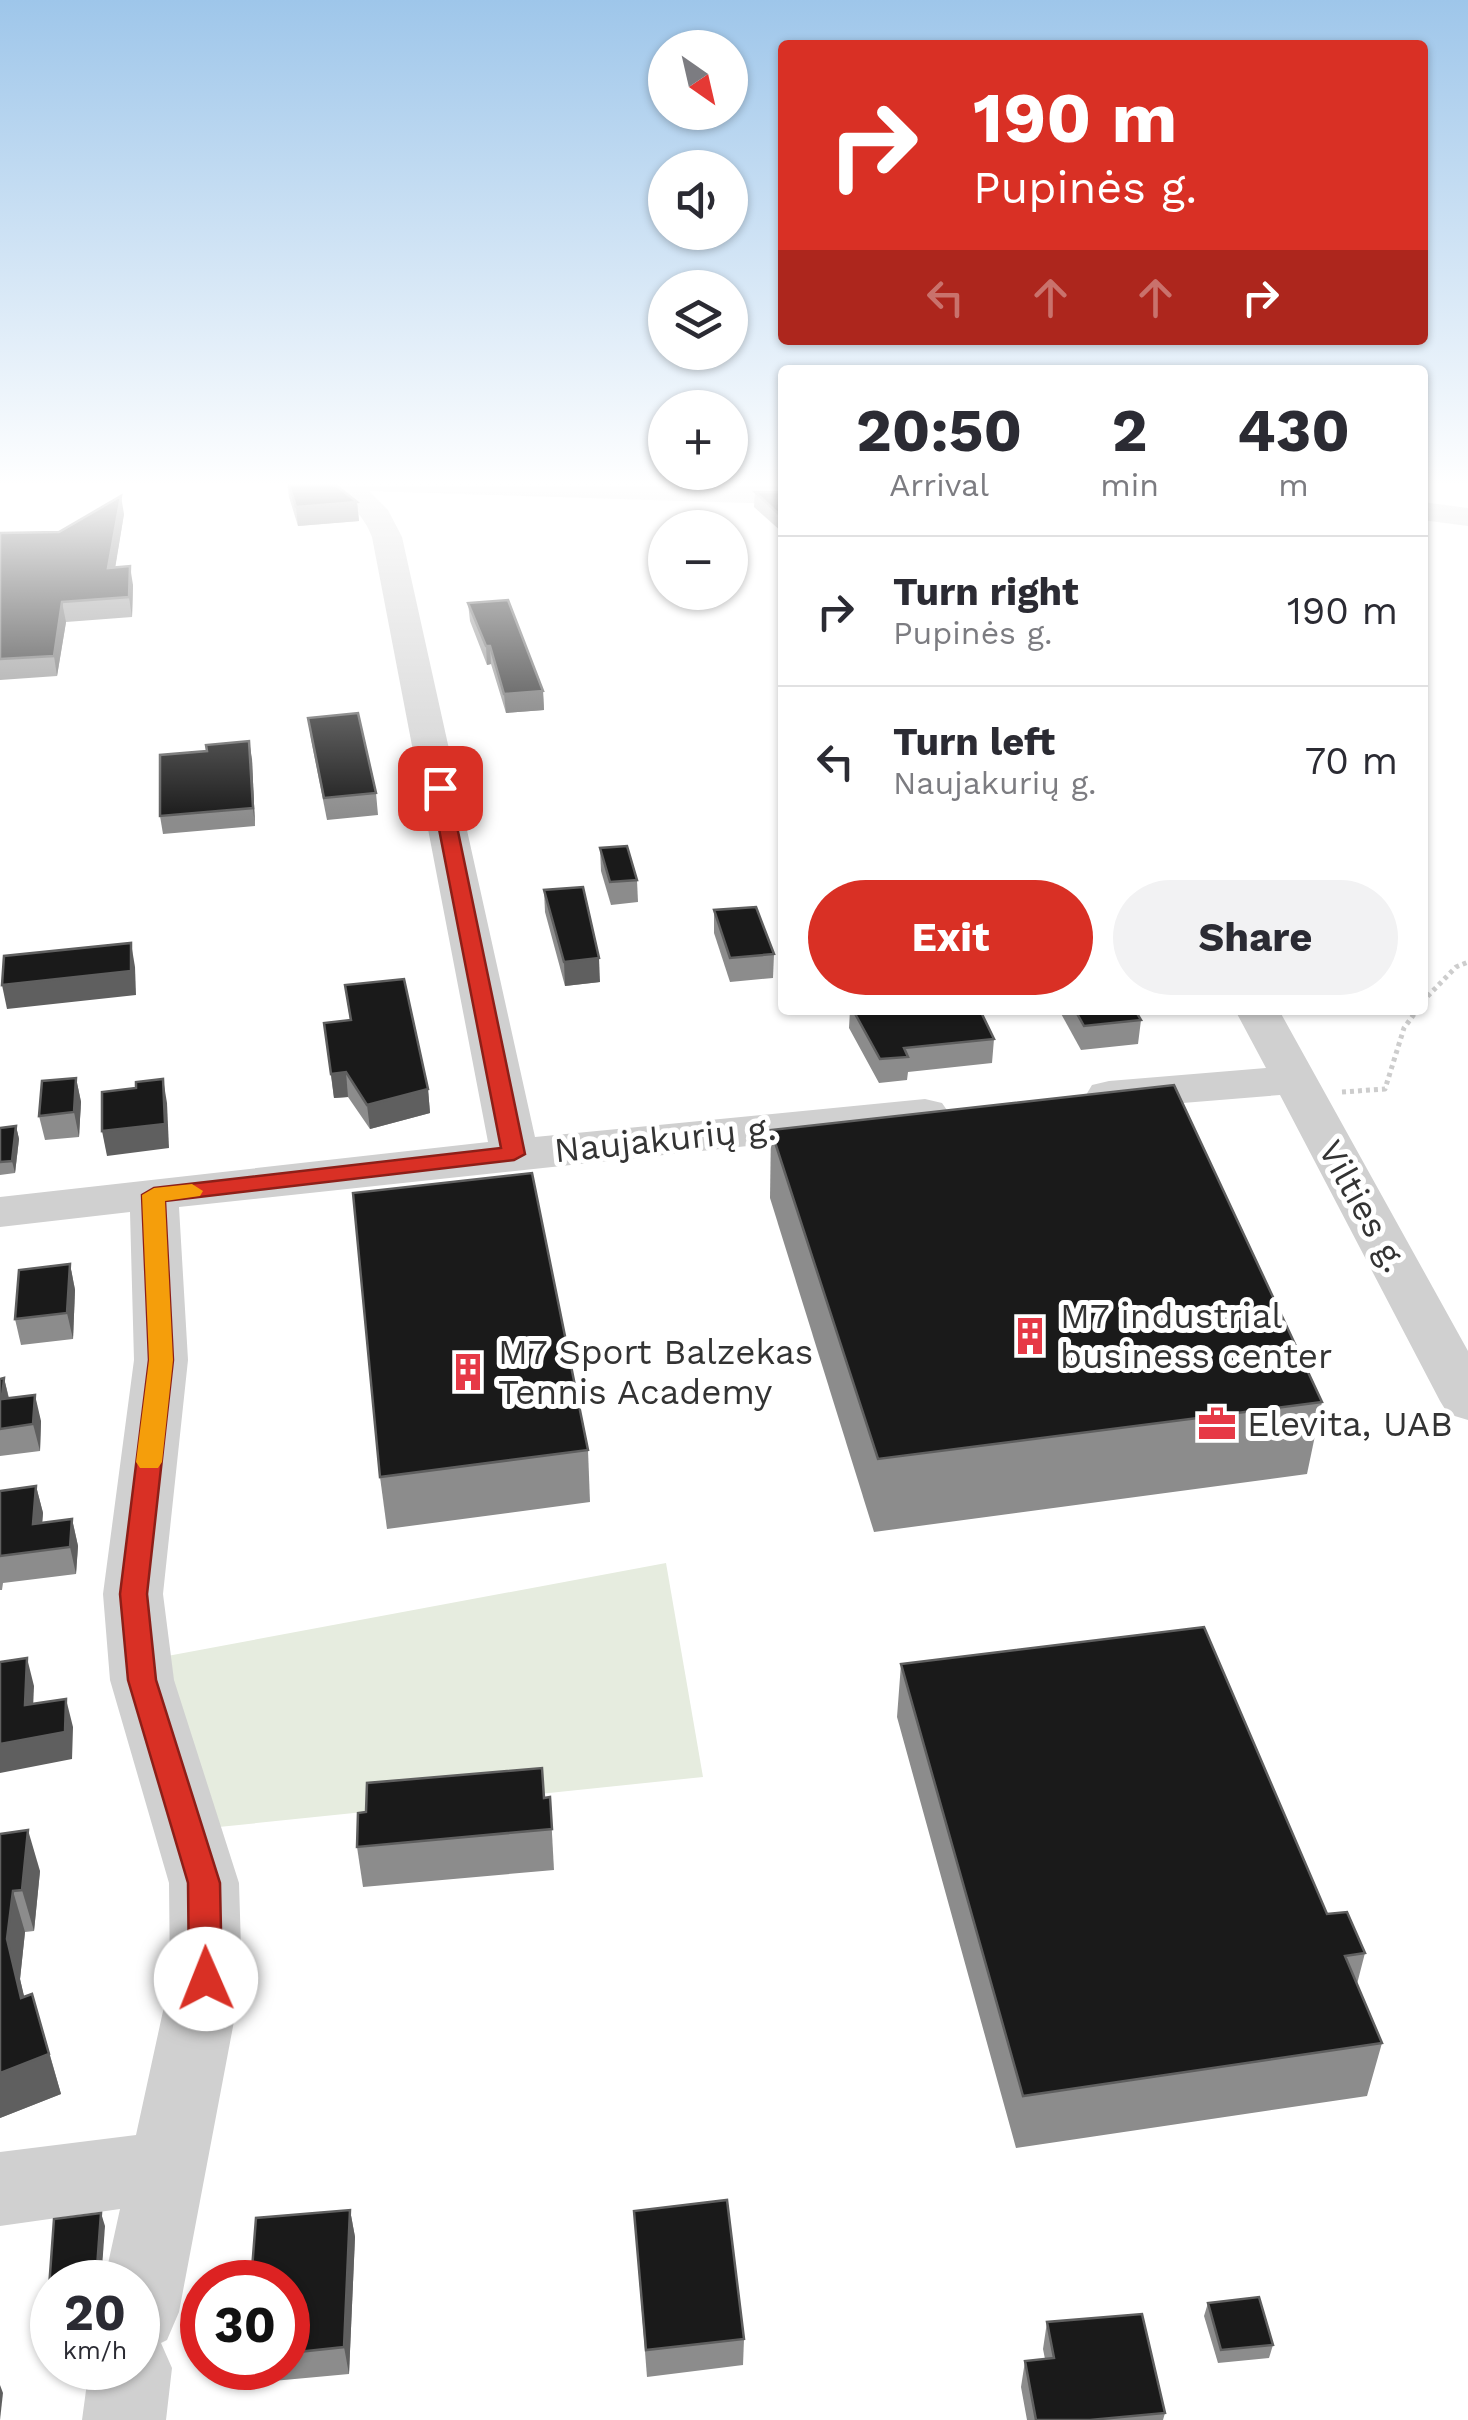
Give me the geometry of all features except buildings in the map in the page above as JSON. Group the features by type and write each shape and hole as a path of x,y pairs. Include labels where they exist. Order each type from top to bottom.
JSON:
{"street":[{"name":"Naujakurių g.","path":"399,595 514,1154 971,1109"},
{"name":"Vilties g.","path":"1260,1015 1468,1402"},
{"path":"1068,1100 1293,1080"},
{"path":"0,1212 514,1154"},
{"path":"147,2260 206,1979 204,1883 142,1680 134,1594 161,1360 154,1195"},
{"path":"0,2189 164,2167"},
{"path":"124,2420 127,2390"}],"path":[{"path":"1428,996 1456,967 1468,962"},
{"path":"1385,1088 1404,1028 1413,1015"}],"shaded area":[{"path":"666,1563 703,1777 209,1828 162,1657"}],"slow traffic":[{"path":"149,1462 161,1360 154,1195 192,1191"}],"place":[{"name":"M7 industrial business center","path":"1030,1336"},
{"name":"M7 Sport Balzekas Tennis Academy","path":"468,1372"},
{"name":"Elevita, UAB","path":"1217,1424"}],"route":[{"path":"206,1979 204,1883 142,1680 134,1594 161,1360 154,1195 514,1154 440,788"}]}
